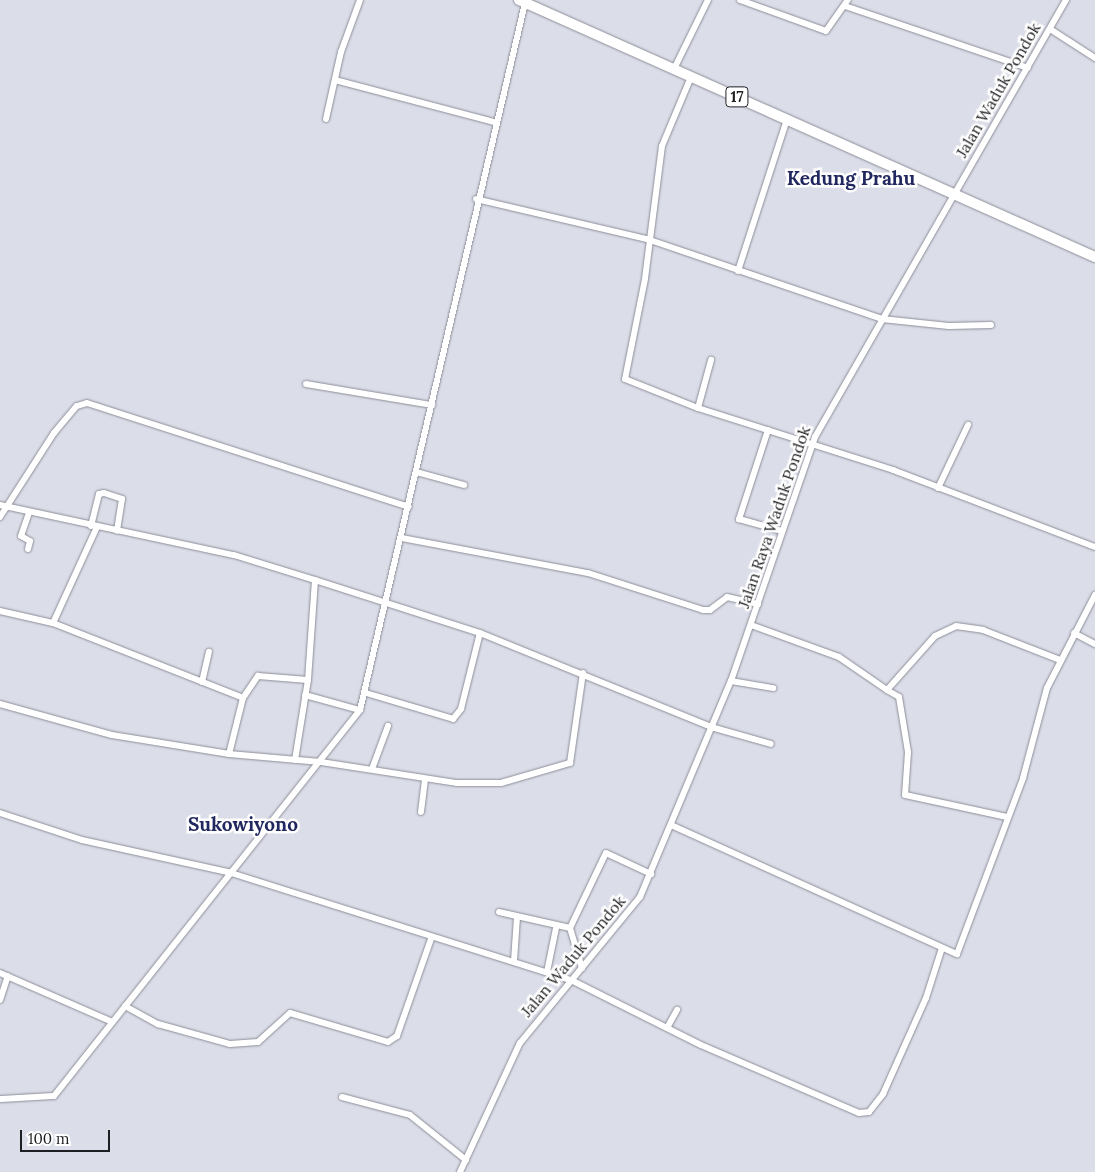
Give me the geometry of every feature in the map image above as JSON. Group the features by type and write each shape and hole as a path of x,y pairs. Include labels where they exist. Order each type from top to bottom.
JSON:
{"highway":[{"name":"17","path":"522,1 1095,257"}],"street":[{"path":"326,119 335,80 360,0"},
{"path":"674,69 708,0"},
{"path":"740,0 826,31 847,3 1028,68"},
{"name":"Jalan Waduk Pondok","path":"954,194 1066,0"},
{"path":"0,1099 54,1096 228,872 320,762 360,710 366,693 402,538 476,199 522,1"},
{"path":"1050,29 1095,58"},
{"path":"691,77 662,146 648,239 645,279 625,379 698,408 812,444 938,488 1095,547"},
{"path":"335,80 494,122"},
{"path":"738,272 787,119"},
{"name":"Jalan Raya Waduk Pondok","path":"711,727 731,681 751,625 812,444 954,194"},
{"path":"476,199 648,239 738,272 882,319 942,326 991,325"},
{"path":"698,408 711,360"},
{"path":"306,384 432,405"},
{"path":"0,517 3,506 54,433 77,406 87,403 409,507"},
{"path":"938,488 968,425"},
{"path":"768,430 739,519 782,531"},
{"path":"416,472 464,485"},
{"path":"53,623 94,526 99,494 119,496 122,499 116,531"},
{"path":"3,506 234,555 315,580 480,632 711,727 771,744"},
{"path":"28,549 30,541 21,536 29,513"},
{"path":"402,538 588,573 703,610 710,610 727,597 758,604"},
{"path":"296,760 308,680 315,580"},
{"path":"671,825 957,954 1007,817 1060,660 1095,595"},
{"path":"0,610 53,623 243,698"},
{"path":"751,625 840,658 899,697 908,752 905,795 1007,817"},
{"path":"887,690 935,636 956,626 984,630 1060,660"},
{"path":"366,693 453,718 461,708 480,632"},
{"path":"1074,633 1095,644"},
{"path":"202,682 210,652"},
{"path":"0,704 112,735 229,754 320,762 425,779 508,783 564,768 572,754 583,673"},
{"path":"229,754 243,698 258,676 308,680"},
{"path":"731,681 773,688"},
{"path":"305,695 360,710"},
{"path":"372,769 388,726"},
{"name":"Jalan Waduk Pondok","path":"460,1172 520,1044 633,909 651,874 711,727"},
{"path":"421,812 425,779"},
{"path":"0,813 82,840 228,872 431,938 514,961 573,981 667,1028 865,1114 883,1094 926,998 942,948"},
{"path":"582,968 570,928 606,853 651,874"},
{"path":"499,912 556,928 570,928"},
{"path":"514,961 517,917"},
{"path":"547,972 556,928"},
{"path":"124,1006 158,1024 230,1044 258,1042 290,1012 388,1042 397,1036 431,938"},
{"path":"0,972 112,1022"},
{"path":"0,1000 8,976"},
{"path":"667,1028 677,1010"},
{"path":"342,1096 410,1115 466,1160"}],"district":[{"name":"Kedung Prahu","path":"851,179"},
{"name":"Sukowiyono","path":"243,825"}]}
